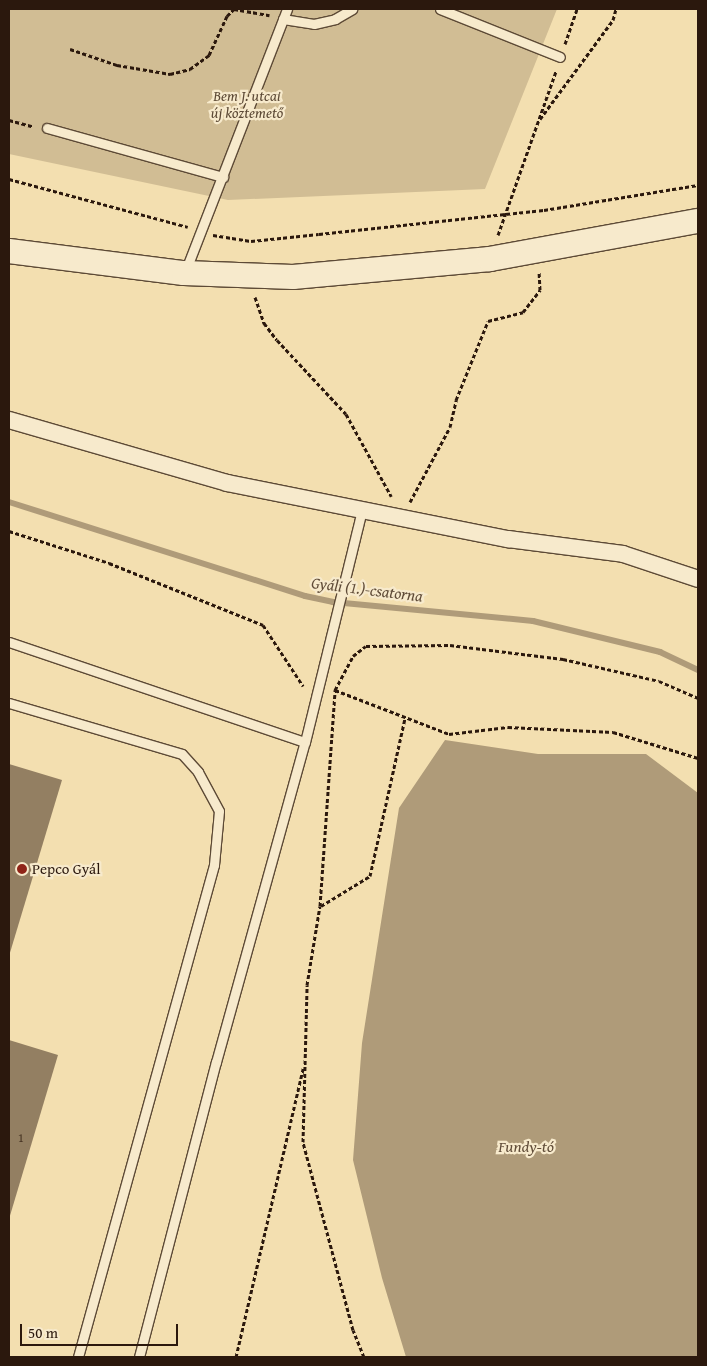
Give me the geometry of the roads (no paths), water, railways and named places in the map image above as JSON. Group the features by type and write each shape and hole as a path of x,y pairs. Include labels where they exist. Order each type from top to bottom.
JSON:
{"main road":[{"path":"9,251 184,273 250,277 334,275 490,259 698,221"}],"street":[{"path":"9,420 168,469 508,539 623,554 698,579"}],"lane":[{"path":"184,273 202,231 287,9"},
{"path":"284,19 314,24 335,19 352,9"},
{"path":"440,9 560,57"},
{"path":"47,128 223,177"},
{"path":"140,1357 216,1062 315,704 362,510"},
{"path":"9,642 305,742"},
{"path":"9,703 182,754 198,772 220,811 214,865 78,1357"}],"water":[{"name":"Fundy-tó","path":"445,740 538,754 646,754 698,793 698,1357 406,1357 382,1278 353,1160 362,1043 399,808"}],"waterway":[{"name":"Gyáli (1.)-csatorna","path":"9,502 305,596 333,602 533,621 660,652 698,670"}],"place":[{"name":"Pepco Gyál","path":"22,869"}],"park label":[{"name":"Bem J. utcai új köztemető","path":"247,104"}]}
